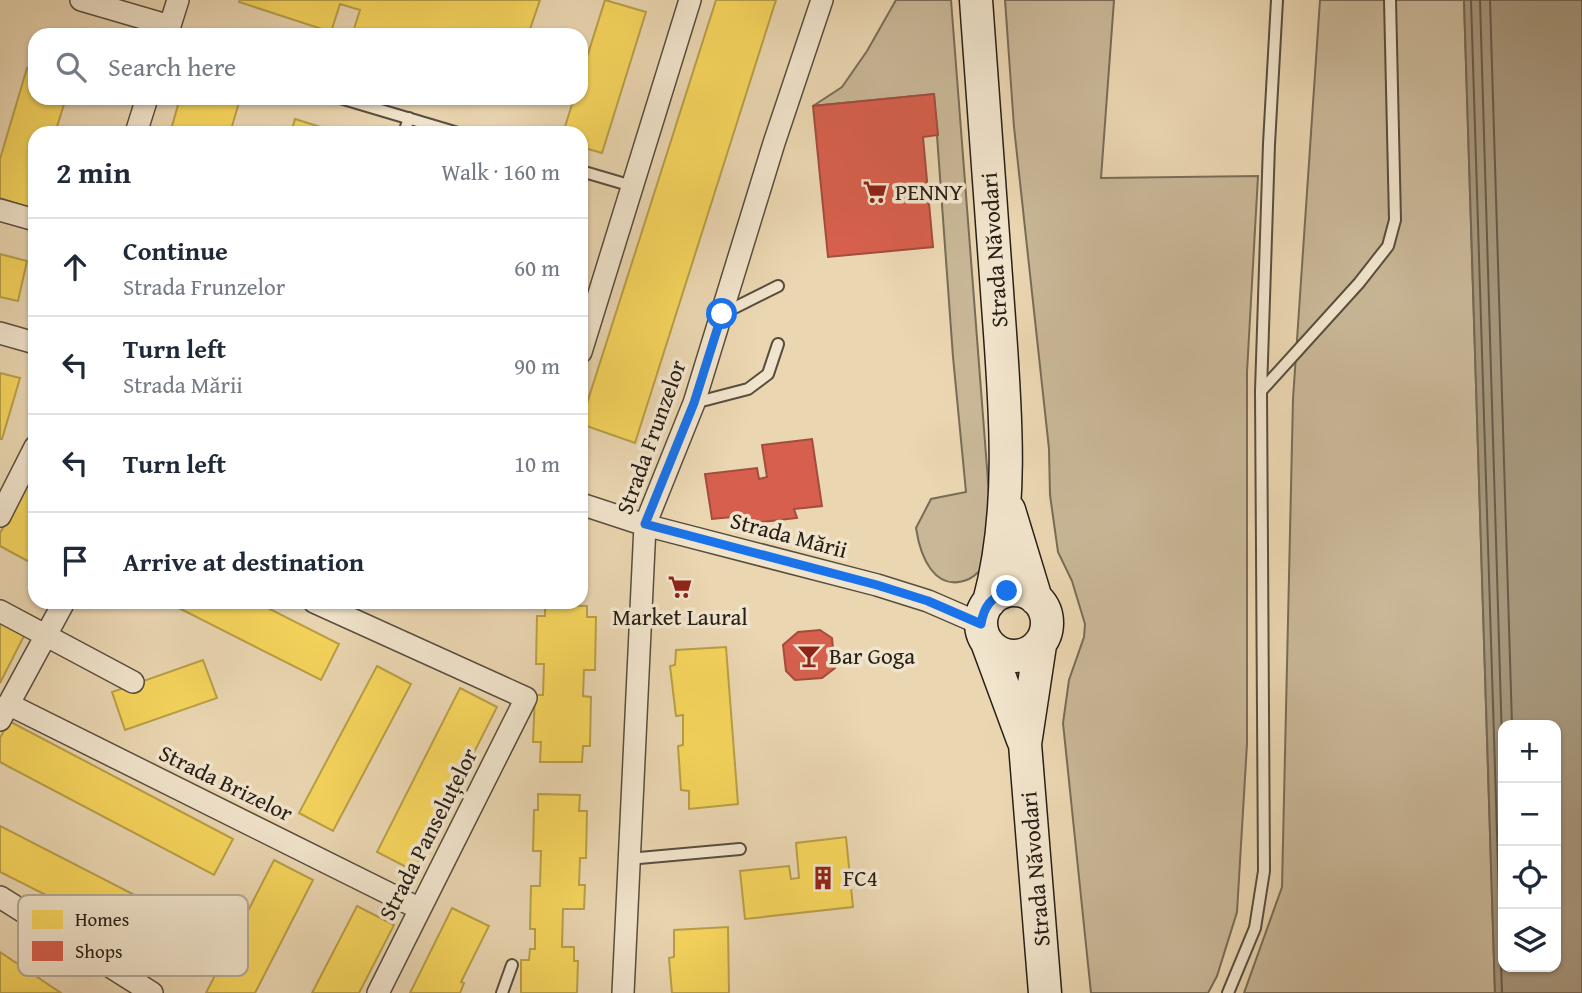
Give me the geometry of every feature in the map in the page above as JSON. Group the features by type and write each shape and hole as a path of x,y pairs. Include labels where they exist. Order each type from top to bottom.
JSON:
{"main road":[{"name":"Strada Năvodari","path":"976,0 1002,365 1006,501"},
{"path":"1006,501 1036,599 1046,616 1047,627 1040,645 1025,744"},
{"path":"1006,501 997,573 986,623 1025,744"},
{"path":"986,623 1007,591 1028,593 1036,599"},
{"path":"986,623 997,652 1008,656 1021,656 1040,645"},
{"name":"Strada Năvodari","path":"1025,744 1045,993"}],"street":[{"path":"81,0 160,28"},
{"path":"169,28 178,0"},
{"path":"588,329 690,0"},
{"name":"Strada Frunzelor","path":"623,993 645,524 694,403 774,143 822,0"},
{"path":"138,126 145,105"},
{"path":"0,210 28,218"},
{"path":"0,333 28,341"},
{"path":"0,516 28,461"},
{"name":"Strada Mării","path":"588,506 645,524 877,585 986,623"},
{"name":"Strada Brizelor","path":"60,609 4,712 420,909"},
{"name":"Strada Panseluțelor","path":"329,609 526,698 378,993"},
{"path":"0,611 134,682"},
{"path":"0,897 18,908"},
{"path":"125,976 152,993"}],"lane":[{"path":"1228,993 1255,928 1264,871 1261,391 1269,144 1277,0"},
{"path":"1261,391 1359,283 1388,246 1395,220 1390,0"},
{"path":"364,105 435,126"},
{"path":"406,126 409,118"},
{"path":"588,173 632,186"},
{"path":"722,314 778,286"},
{"path":"694,403 748,389 768,374 778,344"},
{"path":"628,859 740,849"},
{"path":"502,993 512,965"}],"shaded area":[{"path":"896,0 951,0 990,528 987,563 971,578 957,582 938,577 931,569 925,560 916,528 931,499 966,492 953,357 934,94 813,106 842,87 867,51"},
{"path":"1005,0 1114,0 1101,178 1258,176 1247,372 1247,744 1237,912 1217,976 1208,993 1091,993 1063,723 1069,680 1084,637 1085,624 1072,581 1058,552 1050,495 1049,449 1014,127"},
{"path":"1320,0 1464,0 1495,993 1244,993 1282,887 1293,399"}],"water":[{"path":"1464,0 1582,0 1582,993 1495,993"}],"building: Homes":[{"path":"540,0 530,28 354,28 360,10 340,4 332,28 319,28 239,2"},
{"path":"605,0 646,12 602,153 588,149 588,126 565,126 572,105 588,105 588,54"},
{"path":"716,0 776,0 635,443 588,426 588,400"},
{"path":"27,68 28,105 64,105 57,126 28,126 28,207 0,198 0,159"},
{"path":"178,105 238,105 232,126 172,126"},
{"path":"295,119 318,126 293,126"},
{"path":"0,254 27,261 18,301 0,297"},
{"path":"0,373 20,378 2,439 0,439"},
{"path":"27,486 28,561 0,546 0,533"},
{"path":"181,609 270,609 339,644 321,680"},
{"path":"545,609 587,609 587,617 596,617 595,670 584,670 583,696 591,697 590,746 583,746 582,762 540,762 541,742 533,742 535,695 543,695 544,664 536,664 537,616 545,616"},
{"path":"0,622 25,634 0,683"},
{"path":"726,647 738,804 689,809 689,791 681,790 678,746 683,745 683,715 676,716 670,666 675,665 676,650"},
{"path":"203,660 217,698 125,730 112,692"},
{"path":"377,666 411,684 333,831 299,813"},
{"path":"460,688 497,707 414,871 377,852"},
{"path":"9,721 233,839 214,875 0,762 0,738"},
{"path":"538,794 580,795 579,811 587,811 586,858 580,858 579,885 585,885 584,909 563,909 562,947 574,947 574,961 578,961 577,993 521,993 521,960 529,960 530,949 535,949 535,929 530,929 531,886 540,886 541,851 533,851 534,810 538,810"},
{"path":"0,826 134,895 46,895 0,872"},
{"name":"FC4","path":"846,837 853,907 745,919 740,871 789,866 791,879 799,878 796,843"},
{"path":"274,860 313,880 255,993 206,993 215,976 248,976 248,911"},
{"path":"357,906 394,925 359,993 312,993"},
{"path":"452,908 489,926 461,982 464,983 460,993 410,993"},
{"path":"728,927 729,993 672,993 669,958 674,957 674,930"},
{"path":"0,952 18,964 18,976 36,976 61,993 0,993"}],"building: Shops":[{"name":"PENNY","path":"934,94 938,135 923,137 933,247 828,257 813,106"},
{"path":"812,439 822,506 794,509 797,518 744,524 743,516 712,519 705,474 757,468 759,479 767,477 762,445"},
{"name":"Bar Goga","path":"820,630 832,638 835,668 822,678 795,680 786,671 783,645 798,632"}],"place":[{"name":"PENNY","path":"875,192"},
{"name":"Market Laural","path":"680,587"},
{"name":"Bar Goga","path":"809,656"},
{"name":"FC4","path":"823,878"}],"route":[{"path":"722,314 694,403 645,524 877,585 928,601 981,624 989,601 1007,591"}]}
